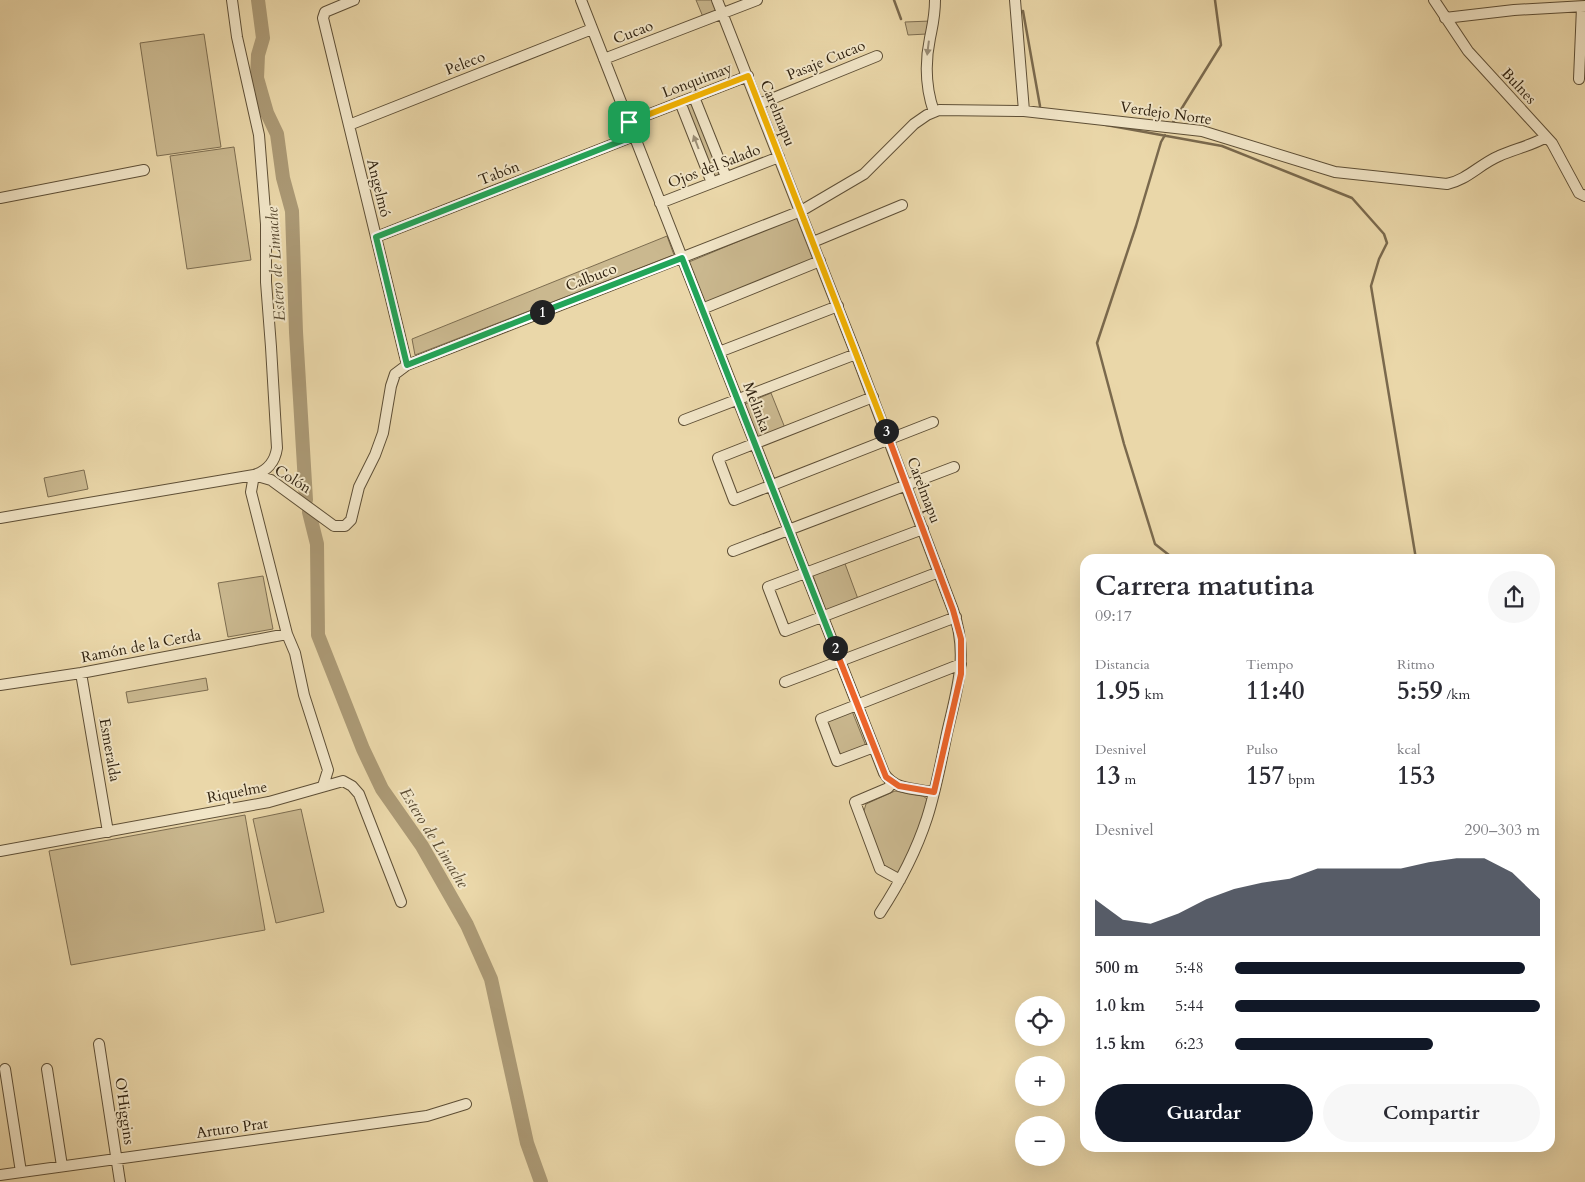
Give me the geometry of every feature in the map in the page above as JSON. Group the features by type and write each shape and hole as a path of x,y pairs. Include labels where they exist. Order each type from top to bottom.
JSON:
{"street":[{"path":"232,0 237,37 259,135 266,224 266,282 277,448 272,463 254,475 251,492 287,634 295,653 304,695 328,770 323,786"},
{"name":"Angelmó","path":"354,0 325,12 323,18 407,365"},
{"name":"Melinka","path":"581,0 884,773 892,783"},
{"name":"Carelmapu","path":"718,0 873,397 956,617 961,639 961,664 958,685 934,792 922,833 900,880 880,913"},
{"name":"Cucao","path":"604,59 757,0"},
{"path":"934,112 928,82 927,58 935,16 935,0"},
{"path":"1015,0 1024,111"},
{"name":"Bulnes","path":"1434,0 1468,51 1552,143 1582,194"},
{"path":"1445,18 1514,10 1583,6 1583,34 1579,79"},
{"name":"Peleco","path":"349,125 592,30"},
{"name":"Pasaje Cucao","path":"758,104 877,56"},
{"name":"Lonquimay","path":"629,122 748,76"},
{"path":"694,97 726,177"},
{"path":"680,102 712,183"},
{"name":"Verdejo Norte","path":"800,210 864,174 914,124 934,112 946,109 1024,111 1202,131 1335,172 1448,184 1463,180 1484,164 1499,156 1538,142 1546,137"},
{"name":"Tabón","path":"376,237 634,136"},
{"name":"Ojos del Salado","path":"660,203 779,157"},
{"path":"0,198 144,170"},
{"path":"813,242 902,205"},
{"name":"Calbuco","path":"395,374 407,365 800,210"},
{"path":"702,309 820,261"},
{"path":"719,352 838,306"},
{"path":"684,420 856,354"},
{"name":"Colón","path":"0,518 254,475 271,480 334,526 339,527 348,524 352,517 359,487 375,455 383,433 391,386 395,374"},
{"path":"873,397 718,458 734,500 933,422"},
{"path":"733,551 954,467"},
{"path":"923,529 768,587 785,631 939,572"},
{"path":"785,682 956,617"},
{"name":"Ramón de la Cerda","path":"0,685 81,673 287,634"},
{"path":"874,747 837,761 821,719 961,664"},
{"name":"Esmeralda","path":"81,673 108,832"},
{"name":"Riquelme","path":"0,850 269,802 343,781 356,789 401,902"},
{"path":"900,880 880,869 855,802 888,788 892,783 934,792"},
{"name":"O'Higgins","path":"100,1044 120,1182"},
{"path":"5,1069 21,1172"},
{"path":"47,1069 62,1166"},
{"name":"Arturo Prat","path":"0,1175 427,1116 466,1104"}],"shaded area":[{"path":"696,0 712,0 716,11 703,17"},
{"path":"931,21 927,34 908,35 905,22"},
{"path":"204,34 221,147 157,156 140,43"},
{"path":"694,101 723,175 713,179 684,105"},
{"path":"234,147 251,260 187,269 170,156"},
{"path":"797,217 815,261 706,305 689,262"},
{"path":"667,236 674,255 415,355 412,339"},
{"path":"771,393 785,428 759,439 745,404"},
{"path":"84,470 88,489 48,497 44,478"},
{"path":"844,561 858,599 826,611 812,573"},
{"path":"263,576 273,629 228,637 218,583"},
{"path":"206,678 208,690 128,703 126,692"},
{"path":"852,711 866,746 840,755 827,720"},
{"path":"895,791 923,796 928,802 920,830 898,876 883,869 863,814 866,804"},
{"path":"301,809 324,912 276,923 253,819"},
{"path":"245,815 265,930 71,965 49,851"}],"waterway":[{"name":"Estero de Limache","path":"258,0 263,38 258,55 257,78 267,113 277,134 283,178 292,211 296,332 306,500"},
{"path":"894,0 901,19"},
{"path":"1172,124 1221,45 1215,0"},
{"path":"1023,11 1040,106"},
{"path":"1106,125 1222,146 1352,198 1384,234 1387,243 1379,259 1371,286 1415,554"},
{"path":"1165,135 1161,142 1136,226 1097,343 1124,444 1155,544 1168,554"},
{"name":"Estero de Limache","path":"309,512 317,544 318,635 363,749 382,789 422,846 467,925 491,979 527,1143 541,1182"}],"route":[{"path":"748,76 859,360 959,628 962,650 961,674 934,792 896,785 884,773 682,258 407,365 376,237 634,136 629,122 748,76"}]}
